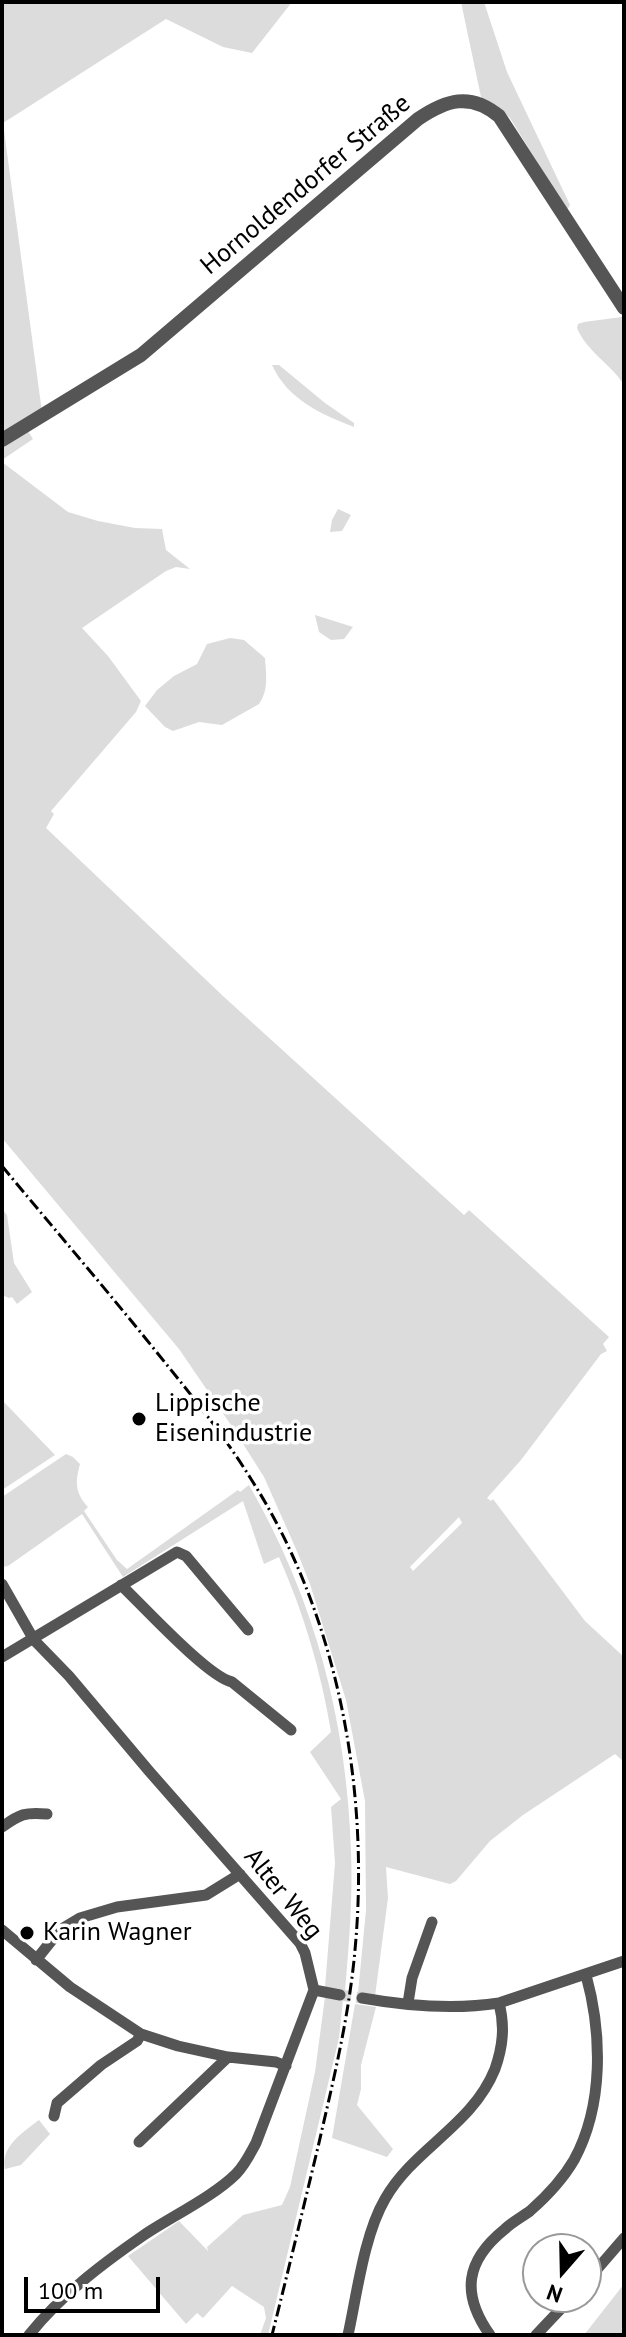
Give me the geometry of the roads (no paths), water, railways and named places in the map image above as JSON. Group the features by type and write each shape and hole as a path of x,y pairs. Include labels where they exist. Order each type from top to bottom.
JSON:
{"street":[{"name":"Hornoldendorfer Straße","path":"2,440 141,355 418,119 437,106 453,101 470,101 499,116 624,308"},
{"path":"2,1657 170,1556 181,1553 248,1630"},
{"name":"Alter Weg","path":"2,1584 34,1640 69,1676 300,1943 314,1990"},
{"path":"121,1585 189,1652 291,1730"},
{"path":"2,1827 18,1815 47,1814"},
{"path":"36,1960 60,1930 80,1918 117,1907 206,1895 240,1874"},
{"path":"408,2003 412,1978 432,1922"},
{"path":"2,1930 91,2003 141,2034 178,2046 286,2066"},
{"path":"362,1998 454,2007 499,2003 624,1961"},
{"path":"490,2335 477,2313 469,2288 480,2256 504,2229 529,2211 562,2178 582,2143 588,2123 594,2095 598,2044 594,2004 586,1975"},
{"path":"29,2335 69,2291 139,2238 235,2175 256,2143 314,1990 340,1995"},
{"path":"348,2335 370,2234 382,2204 394,2183 468,2113 493,2074 503,2043 504,2027 499,2003"},
{"path":"54,2116 57,2103 101,2065 137,2041 141,2034"},
{"path":"139,2142 228,2057"},
{"path":"602,2268 619,2253 624,2238"},
{"path":"536,2335 557,2313"}],"tunnel":[{"path":"340,1995 362,1998"}],"railway":[{"path":"2,1166 187,1390 251,1479 281,1532 306,1587 326,1646 341,1706 352,1767 357,1828 355,1950 345,2025 272,2335"}],"place":[{"name":"Lippische Eisenindustrie","path":"139,1419"},
{"name":"Karin Wagner","path":"27,1933"}]}
